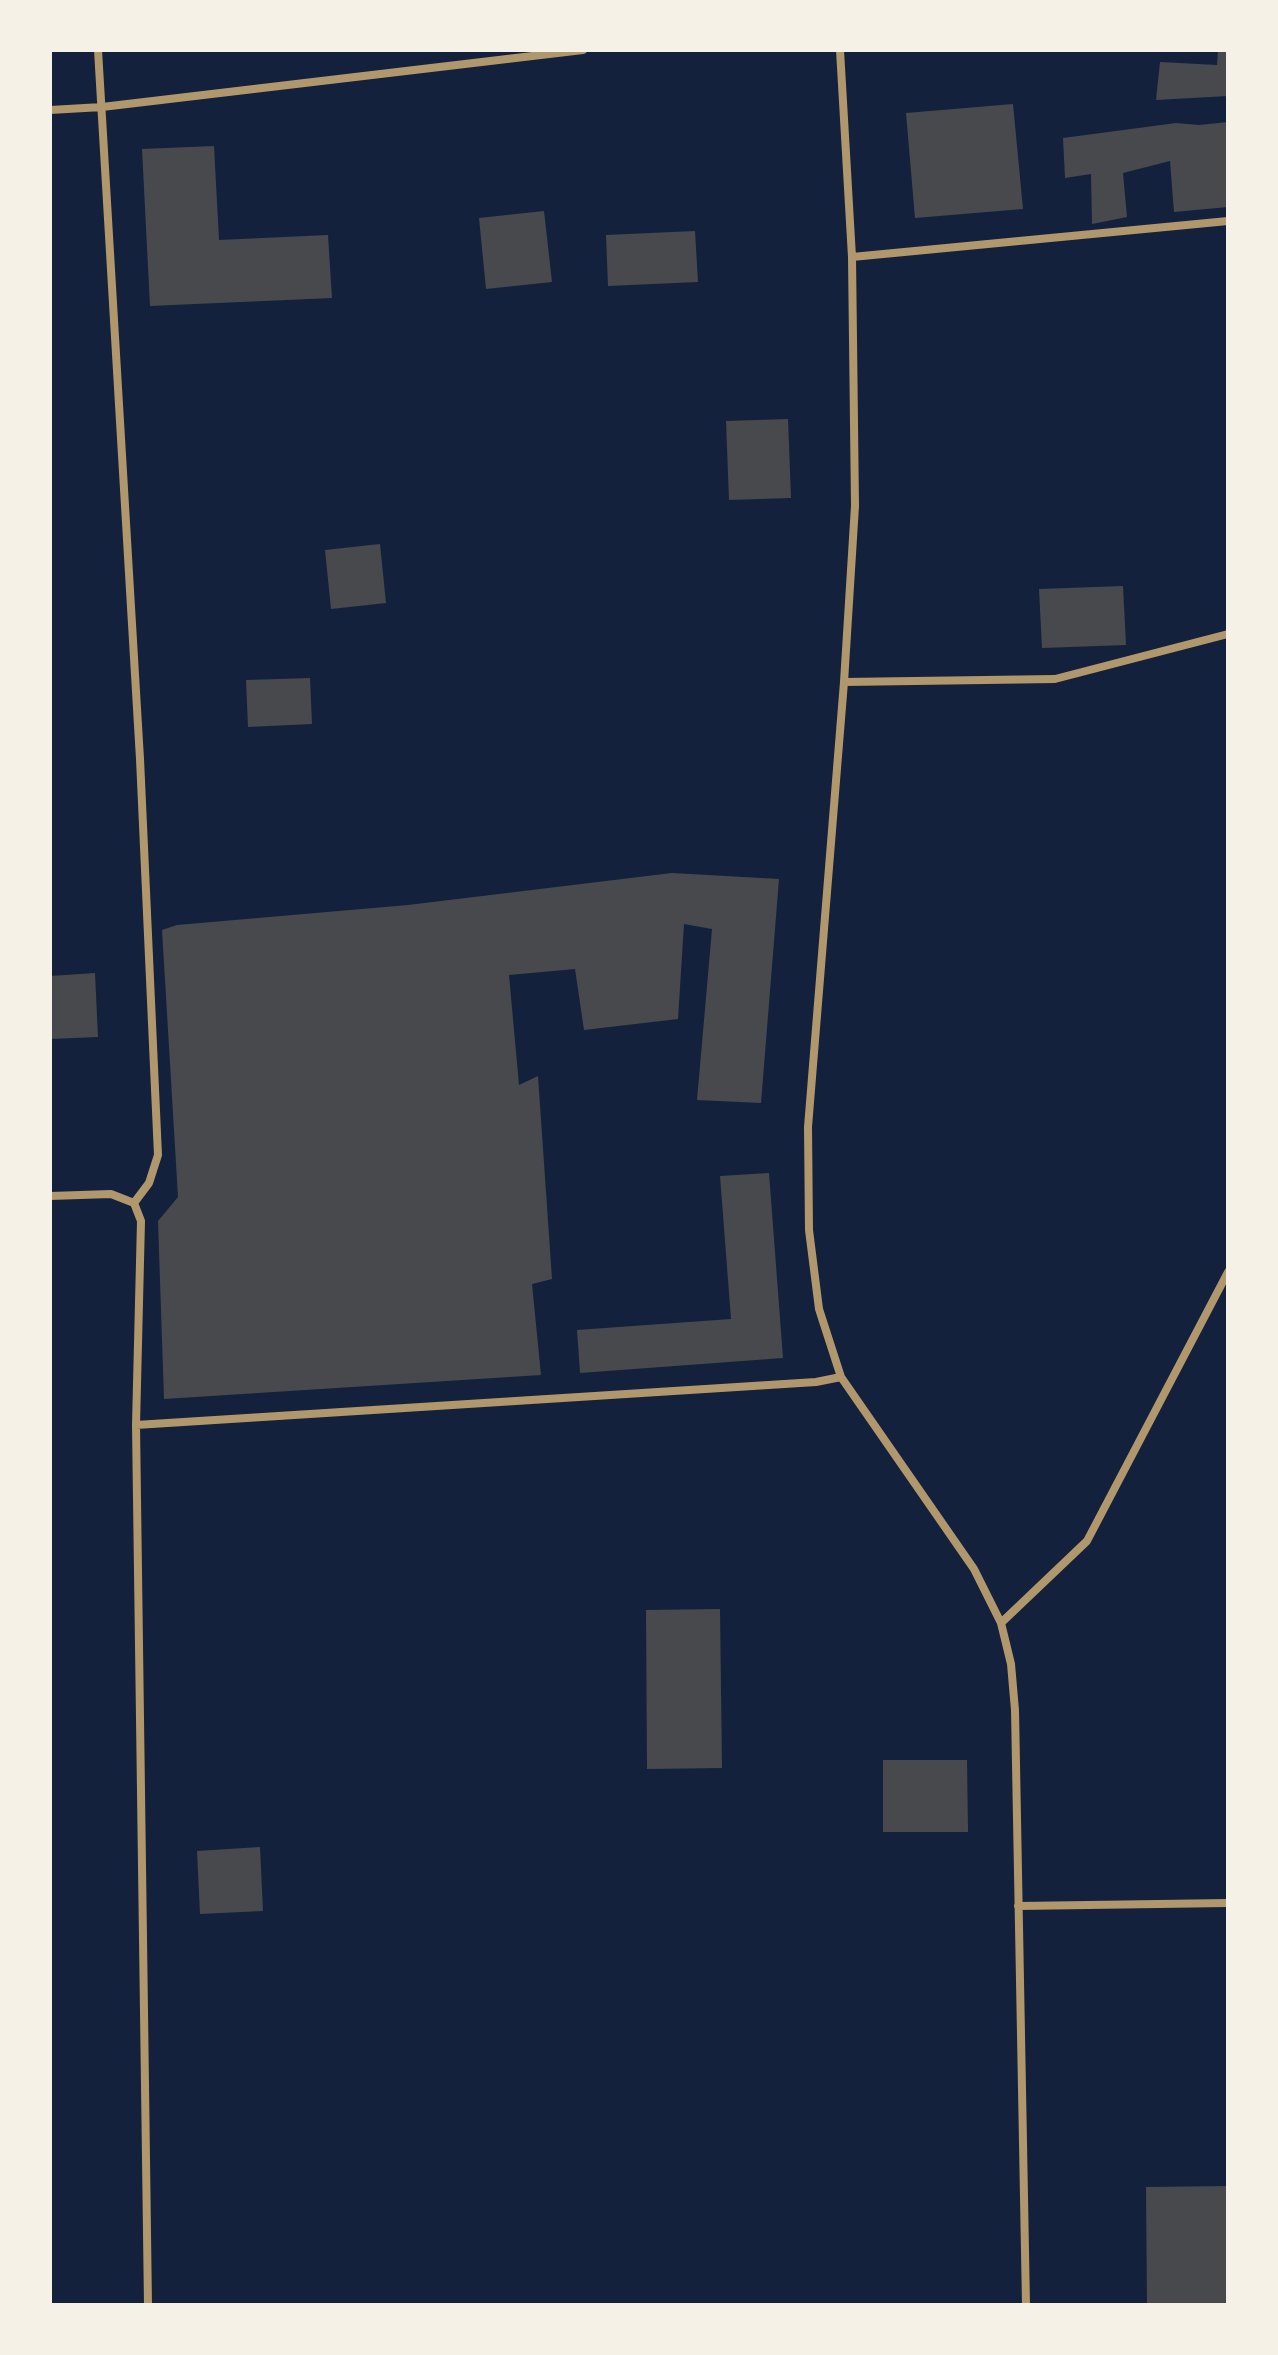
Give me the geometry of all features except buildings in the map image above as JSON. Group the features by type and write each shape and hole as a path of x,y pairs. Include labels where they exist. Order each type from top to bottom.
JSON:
{"street":[{"path":"98,50 140,759 158,1155 149,1183 134,1203"},
{"path":"50,110 102,107 583,50"},
{"path":"840,50 852,257 855,506 808,1127 809,1230 819,1309 841,1377 974,1569 1001,1623 1011,1664 1015,1710 1026,2305"},
{"path":"852,257 1228,221"},
{"path":"844,682 1055,679 1228,634"},
{"path":"50,1196 111,1194 134,1203 141,1221 136,1425 148,2305"},
{"path":"1001,1623 1087,1541 1228,1272"},
{"path":"136,1425 816,1382 841,1377"},
{"path":"1018,1906 1228,1903"}]}
